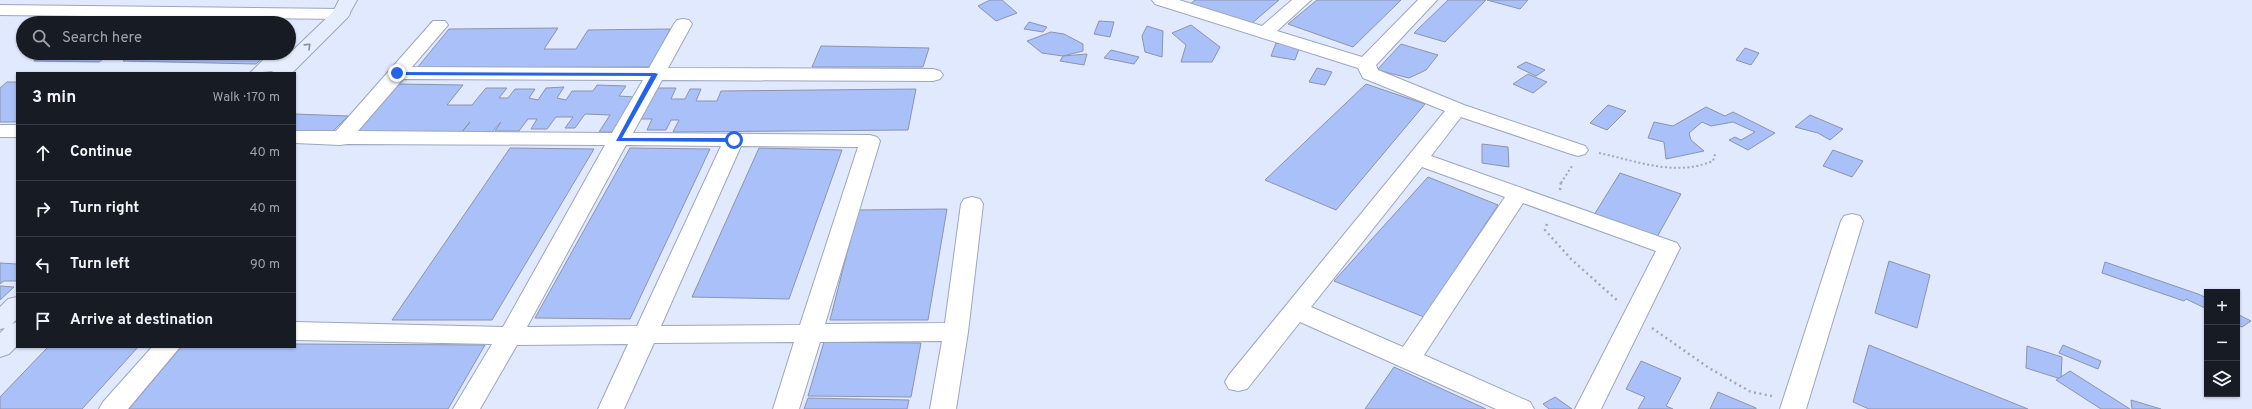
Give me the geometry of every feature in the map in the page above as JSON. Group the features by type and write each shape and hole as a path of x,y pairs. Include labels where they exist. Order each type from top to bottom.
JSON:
{"street":[{"path":"1161,0 1366,64"},
{"path":"1265,32 1302,0"},
{"path":"1366,64 1428,0"},
{"path":"296,39 323,14 344,5"},
{"path":"296,57 344,5"},
{"path":"0,10 323,14"},
{"path":"466,409 510,336 683,24"},
{"path":"340,139 439,25"},
{"path":"261,72 274,60"},
{"path":"282,72 293,60"},
{"path":"1366,64 1370,74 1457,109 1578,150"},
{"path":"397,73 933,74"},
{"path":"1238,382 1457,109"},
{"path":"0,131 16,131"},
{"path":"296,138 870,140 786,409"},
{"path":"611,409 734,140"},
{"path":"1417,158 1669,248 1588,409"},
{"path":"1408,359 1518,194"},
{"path":"943,409 956,332 972,204"},
{"path":"1792,409 1852,221"},
{"path":"1296,310 1521,409"},
{"path":"0,348 11,319"},
{"path":"296,331 510,336 956,332"},
{"path":"112,409 166,348"}],"building":[{"path":"990,0 1002,0 1017,13 996,21 978,6"},
{"path":"1195,0 1279,0 1251,24 1189,5"},
{"path":"1317,0 1401,0 1353,47 1288,24"},
{"path":"1448,0 1486,0 1445,42 1414,33"},
{"path":"1487,0 1528,0 1520,9"},
{"path":"1099,21 1114,22 1110,37 1094,34"},
{"path":"1029,22 1047,27 1043,32 1024,29"},
{"path":"1191,25 1220,47 1212,62 1181,62 1186,45 1172,33"},
{"path":"1147,26 1163,31 1162,57 1145,52 1142,36"},
{"path":"558,28 544,49 576,49 588,30 670,29 651,67 417,68 449,29"},
{"path":"1051,32 1064,34 1083,44 1083,51 1063,56 1042,53 1027,41"},
{"path":"1276,43 1300,46 1295,60 1271,56"},
{"path":"1401,44 1438,55 1426,70 1409,78 1377,70"},
{"path":"821,46 929,48 923,67 812,67"},
{"path":"1745,48 1759,53 1751,65 1736,60"},
{"path":"1111,50 1139,57 1134,64 1104,58"},
{"path":"1087,54 1084,65 1060,61 1063,56"},
{"path":"36,60 102,60 99,62 34,61"},
{"path":"124,60 260,60 256,64 123,61"},
{"path":"1526,62 1545,70 1536,76 1517,67"},
{"path":"1317,68 1332,72 1325,85 1309,82"},
{"path":"1528,74 1547,82 1533,93 1513,84"},
{"path":"7,82 16,82 15,122 0,122 0,88"},
{"path":"399,84 463,85 447,105 472,105 486,88 507,88 499,98 508,98 515,89 535,89 529,98 538,100 546,88 564,87 557,98 566,100 572,91 593,91 597,85 626,86 619,96 635,97 612,132 599,132 610,115 585,114 575,128 565,128 573,117 556,117 547,129 531,129 537,119 528,119 519,131 495,131 501,122 492,132 462,132 470,122 459,135 356,134"},
{"path":"1366,84 1425,104 1336,210 1265,180"},
{"path":"656,88 676,88 671,99 685,99 690,89 701,89 696,101 717,101 721,91 916,89 908,130 673,132 679,120 671,120 666,130 647,130 652,119 640,119"},
{"path":"1608,105 1626,111 1607,130 1590,123"},
{"path":"1706,107 1725,116 1733,112 1775,133 1748,150 1729,140 1735,137 1741,140 1755,132 1733,122 1711,126 1702,122 1689,133 1691,140 1704,151 1666,159 1664,142 1648,138 1654,122 1673,126"},
{"path":"296,114 348,116 332,132 296,131"},
{"path":"1810,115 1843,129 1830,140 1818,133 1795,127"},
{"path":"1482,144 1508,147 1509,167 1482,163"},
{"path":"510,148 594,149 492,320 392,320"},
{"path":"630,148 710,149 630,319 535,318"},
{"path":"759,148 842,150 789,299 692,297"},
{"path":"1833,150 1863,161 1852,177 1823,166"},
{"path":"1620,173 1681,194 1657,237 1594,215"},
{"path":"1428,177 1498,205 1424,317 1334,281"},
{"path":"947,209 928,320 830,320 858,210"},
{"path":"1889,261 1930,275 1917,328 1875,313"},
{"path":"2105,262 2204,297 2204,308 2186,299 2184,301 2102,273"},
{"path":"0,263 16,264 16,281 4,281 0,284"},
{"path":"0,286 14,287 0,300"},
{"path":"2240,316 2251,321 2242,327 2240,326"},
{"path":"824,342 921,343 911,397 808,396"},
{"path":"296,344 485,345 448,409 129,409 180,348 296,348"},
{"path":"1869,345 2028,409 1869,409 1853,402"},
{"path":"2063,345 2101,361 2098,369 2059,353"},
{"path":"2027,346 2062,357 2061,379 2026,368"},
{"path":"47,348 137,348 82,409 0,409 0,397"},
{"path":"1641,361 1681,378 1666,406 1673,409 1638,409 1645,397 1626,389"},
{"path":"1394,367 1486,409 1365,409"},
{"path":"2070,371 2130,409 2101,409 2056,380"},
{"path":"1718,392 1756,408 1756,409 1710,409"},
{"path":"1555,397 1572,409 1549,409 1543,404"},
{"path":"808,398 909,400 907,409 804,409"},
{"path":"2131,400 2161,409 2132,409"}],"route":[{"path":"397,73 655,74 618,140 734,140"}]}
